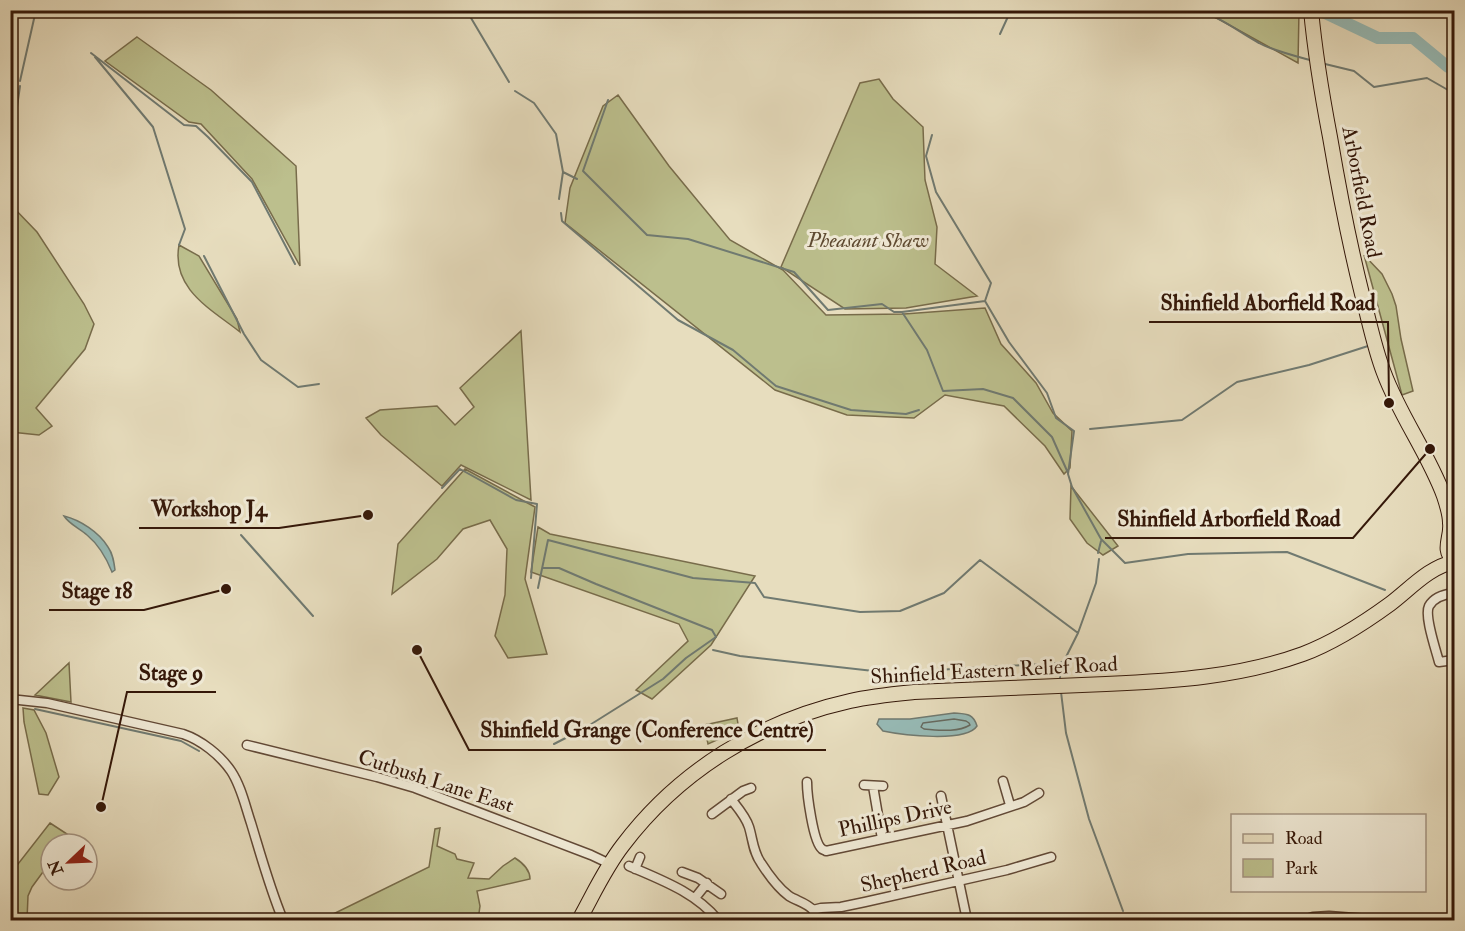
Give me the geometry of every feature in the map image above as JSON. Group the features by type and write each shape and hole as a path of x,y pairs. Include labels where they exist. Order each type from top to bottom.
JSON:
{"main road":[{"name":"Arborfield Road","path":"1311,12 1318,68 1345,221 1377,351 1396,403 1424,454 1455,522"},
{"name":"Arborfield Road","path":"1448,508 1452,549"},
{"name":"Shinfield Eastern Relief Road","path":"579,921 609,864 644,818 665,797 723,752 766,730 803,715 853,700 914,692 1175,680 1234,673 1266,666 1305,653 1346,633 1383,609 1437,567 1452,549"}],"street":[{"path":"1455,593 1436,599 1429,606 1428,617 1439,662 1455,660"},
{"path":"10,699 47,703 183,734 197,740 215,754 230,769 239,785 283,921"},
{"name":"Cutbush Lane East","path":"247,745 415,788 591,855 609,864"},
{"path":"1003,781 1010,806"},
{"name":"Phillips Drive","path":"807,782 808,806 819,846 826,851 967,821 1024,802 1039,793"},
{"path":"864,785 878,786 873,794 882,839"},
{"path":"712,814 731,799 751,788"},
{"path":"941,796 967,921"},
{"path":"731,799 750,829 754,852 760,862 786,894 811,907 813,910 809,921"},
{"path":"640,857 632,868 670,883 695,898 718,921"},
{"name":"Shepherd Road","path":"813,910 857,904 1006,870 1051,857"},
{"path":"682,872 707,883 720,894"},
{"path":"695,898 707,883"},
{"path":"1304,921 1313,917 1329,916 1380,921"}],"green space":[{"path":"1204,11 1299,11 1298,63"},
{"path":"137,37 211,90 296,166 300,266 252,179 201,124 189,122 105,61"},
{"name":"Pheasant Shaw","path":"879,79 893,99 923,127 925,180 937,227 935,264 977,296 906,308 845,309 781,267 860,83"},
{"path":"618,95 669,166 730,240 783,270 826,315 904,314 985,308 1001,344 1036,383 1053,413 1072,431 1070,468 1064,474 1045,446 1004,406 945,395 914,418 847,415 775,390 565,223 570,188 603,106"},
{"path":"11,205 37,232 84,304 94,324 85,349 36,408 52,426 39,435 11,432"},
{"path":"179,245 199,256 237,319 240,332 206,306 187,286 178,260"},
{"path":"1364,255 1382,274 1396,306 1413,391 1402,395"},
{"path":"521,331 531,500 461,465 442,486 381,435 366,418 380,410 437,406 455,425 474,407 460,388"},
{"path":"465,469 535,507 525,579 547,654 508,658 495,636 505,595 507,549 490,520 463,529 437,559 392,594 398,544"},
{"path":"1071,486 1118,546 1103,555 1087,543 1070,519"},
{"path":"538,527 550,534 755,576 711,645 652,699 636,690 688,641 679,624 531,572"},
{"path":"69,663 71,702 35,695"},
{"path":"23,708 34,710 46,733 59,777 48,795 39,794"},
{"path":"737,718 739,730 708,744 704,725"},
{"path":"50,823 64,832 43,832"},
{"path":"440,828 437,846 455,854 457,859 474,863 468,878 489,879 515,858 526,867 530,879 477,891 480,906 478,920 321,920 429,867 435,829"},
{"path":"39,837 39,877 28,896 27,920 11,920 11,873"}],"water":[{"path":"64,516 76,520 100,536 111,552 115,570 112,572 105,556 95,543"},
{"path":"954,713 971,716 977,726 960,735 933,736 883,731 877,724 879,719 910,719"}],"waterway":[{"path":"20,81 36,10"},
{"path":"471,10 471,18 509,82"},
{"path":"1000,34 1011,10"},
{"path":"1191,10 1218,19 1264,46 1313,61"},
{"path":"1319,10 1378,38 1413,38 1448,67 1454,67"},
{"path":"1441,10 1454,14"},
{"path":"91,53 184,125 196,126 252,182 295,264"},
{"path":"95,57 153,127 185,229 179,245"},
{"path":"1321,63 1354,71 1374,87 1427,78 1448,90 1454,88"},
{"path":"10,122 16,114 20,86"},
{"path":"515,91 534,103 556,134 563,172 559,199"},
{"path":"608,100 583,171 647,235 688,239 794,272 828,310 882,304 894,312 902,312 985,301"},
{"path":"932,135 926,156 936,192 991,283 985,301 1009,342 1047,393 1056,418 1074,431 1068,474 1072,487 1101,539 1125,563 1188,554 1287,552 1385,590"},
{"path":"563,172 577,179"},
{"path":"561,213 562,221 678,320 733,350 776,386 851,410 906,414 919,410"},
{"path":"204,256 244,334 261,360 298,387 319,384"},
{"path":"902,312 927,350 943,391 983,389 1013,398 1052,437 1068,473"},
{"path":"1090,429 1182,420 1237,382 1309,365 1368,346"},
{"path":"442,488 460,469 516,500 537,504 531,578"},
{"path":"241,535 313,616"},
{"path":"538,588 548,540 693,578 755,583 764,597 860,612 900,611 944,593 980,560 1078,633 1096,583 1099,559"},
{"path":"1098,553 1101,541"},
{"path":"543,568 559,568 712,630 716,637 686,658 663,679 585,728 554,744"},
{"path":"1060,679 1060,663 1064,661 1078,633"},
{"path":"713,650 740,656 918,676 936,670 1060,663"},
{"path":"1061,692 1066,733 1089,819 1123,911"},
{"path":"35,709 181,741 199,751"}],"place":[{"name":"Shinfield Aborfield Road","path":"1389,403"},
{"name":"Shinfield Arborfield Road","path":"1430,449"},
{"name":"Workshop J4","path":"368,515"},
{"name":"Stage 18","path":"226,589"},
{"name":"Shinfield Grange (Conference Centre)","path":"417,650"},
{"name":"Stage 9","path":"101,807"}]}
